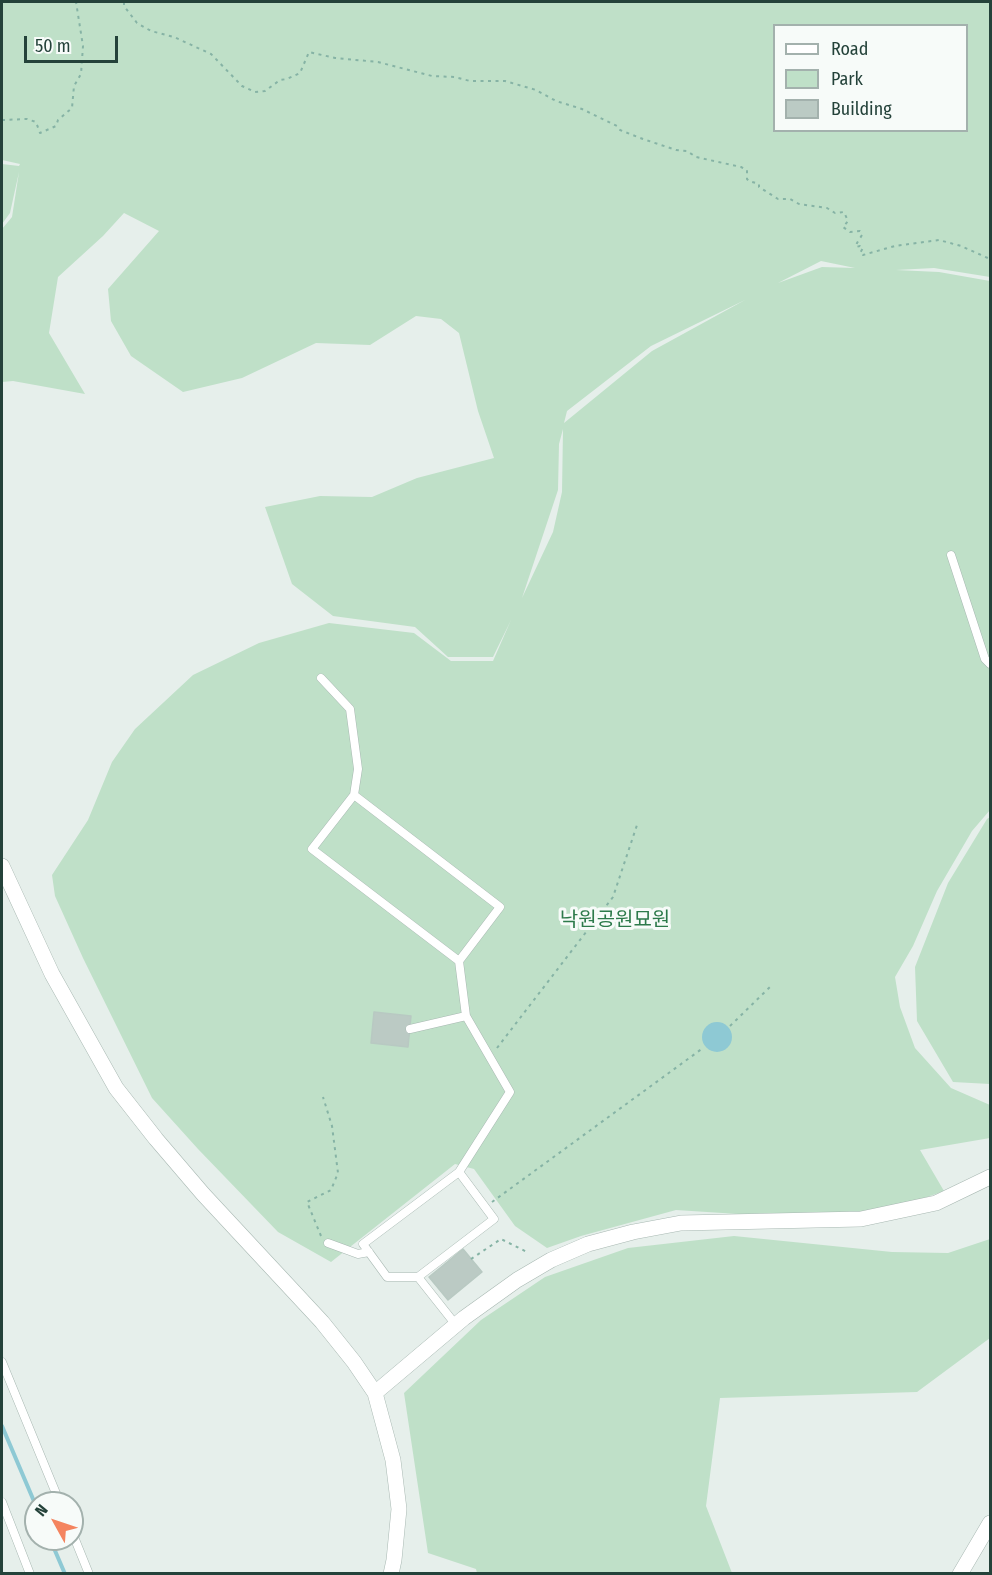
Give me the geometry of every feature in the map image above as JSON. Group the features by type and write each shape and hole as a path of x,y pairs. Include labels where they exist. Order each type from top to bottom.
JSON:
{"street":[{"path":"2,866 52,974 116,1088 203,1194 322,1322 375,1393 393,1460 399,1509 391,1574"},
{"path":"375,1393 456,1325 517,1280 551,1260 588,1244 681,1223 861,1219 936,1203 990,1177"},
{"path":"960,1574 990,1523"}],"lane":[{"path":"951,555 985,659 990,664"},
{"path":"321,678 350,709 358,770 354,795 312,849 459,961"},
{"path":"354,795 500,907 459,961 466,1016 510,1092 459,1172 363,1244 387,1276 418,1277 494,1219 459,1172"},
{"path":"410,1029 466,1016"},
{"path":"328,1243 358,1254 369,1252"},
{"path":"418,1277 456,1325"},
{"path":"2,1362 55,1491"},
{"path":"2,1502 30,1574"},
{"path":"80,1551 89,1574"}],"path":[{"path":"2,120 27,119 36,122 40,133 56,126 58,120 72,108 74,86 81,74 83,46 76,2"},
{"path":"124,2 124,6 137,23 151,31 174,37 211,54 242,86 255,92 265,91 280,80 287,80 300,72 309,52 335,58 378,62 432,76 455,77 470,81 505,81 537,90 556,101 582,109 617,126 620,130 643,139 676,150 687,151 696,157 741,167 747,170 749,181 759,184 759,187 778,199 790,199 799,204 827,208 835,213 844,212 848,221 843,227 850,232 860,231 862,235 856,247 863,248 860,253 863,255 895,246 939,240 961,246 990,259"},
{"path":"490,1057 613,897 638,822"},
{"path":"730,1026 771,986"},
{"path":"485,1207 703,1048"},
{"path":"323,1097 332,1126 338,1173 331,1190 308,1202 319,1233 328,1243"},
{"path":"471,1259 501,1239 529,1253"}],"green space":[{"name":"낙원공원묘원","path":"2,2 990,2 990,277 934,268 896,270 939,272 990,281 990,810 972,831 937,891 913,946 895,977 900,1007 915,1048 951,1088 990,1105 990,1138 920,1150 944,1191 913,1202 865,1213 738,1214 676,1210 581,1236 547,1248 515,1226 474,1169 455,1164 331,1262 278,1232 152,1098 55,896 52,875 88,820 112,762 135,729 193,675 259,643 329,623 414,633 451,661 493,661 511,620 493,657 448,657 415,627 333,616 292,584 265,507 320,496 372,497 417,478 494,458 478,411 459,333 441,319 416,316 370,345 316,343 242,378 183,392 131,356 111,321 108,289 159,231 124,213 103,236 58,277 49,333 85,394 13,381 2,382 2,229 12,217 19,172 10,213 2,224 2,164 19,166 20,164 2,160","holes":["821,261 855,268 822,267 778,283","745,300 652,351 564,423 567,411 651,346","563,429 562,492 553,532 522,598 558,490 559,444"]},
{"path":"990,817 990,1084 953,1082 917,1021 915,967 948,883"},
{"path":"734,1236 892,1252 948,1253 990,1239 990,1338 917,1392 720,1398 706,1506 732,1573 477,1573 476,1569 428,1553 404,1393 481,1320 545,1277 628,1248"}],"water":[{"path":"717,1022 728,1026 732,1037 728,1048 717,1052 706,1048 702,1037 706,1026"}],"building":[{"path":"374,1012 411,1016 408,1047 371,1043"},
{"path":"463,1249 482,1272 448,1300 429,1277"}],"waterway":[{"path":"2,1426 30,1491"},
{"path":"55,1551 65,1574"}]}
